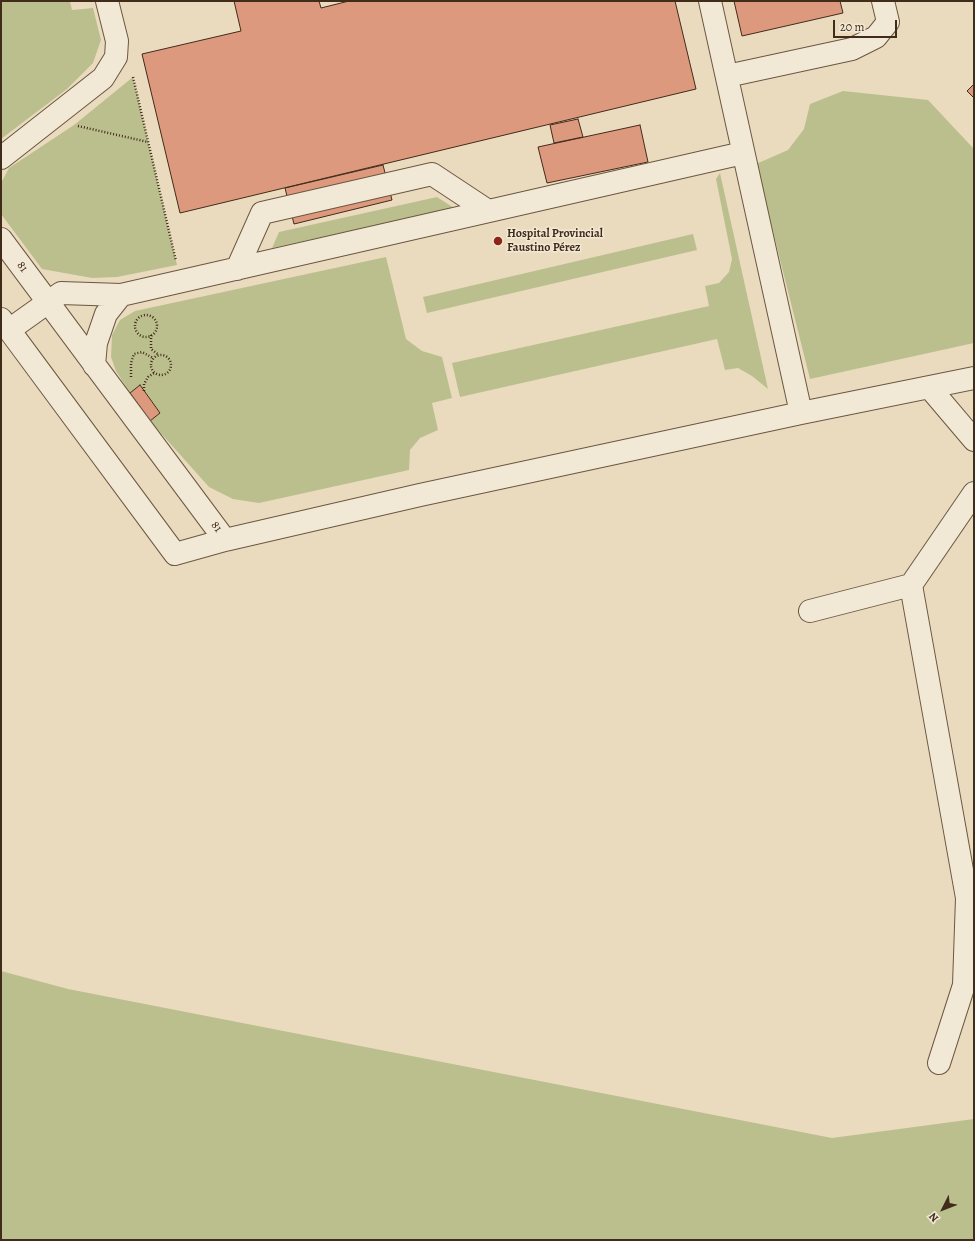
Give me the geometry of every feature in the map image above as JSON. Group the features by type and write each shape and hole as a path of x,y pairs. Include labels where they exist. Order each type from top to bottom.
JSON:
{"street":[{"path":"1,158 103,78 116,57 117,41 107,1"},
{"path":"710,1 801,413"},
{"path":"727,76 852,49 876,37 888,22 883,1"},
{"path":"5,324 48,303 61,293 121,295 744,153"},
{"path":"237,269 262,213 432,174 488,211"},
{"name":"81","path":"1,239 225,540 175,554 5,324"},
{"path":"94,365 96,343 103,320 121,295"},
{"path":"225,540 428,494 801,413 974,378"},
{"path":"929,387 974,440"},
{"path":"810,611 911,586 974,493"},
{"path":"911,586 971,897 964,985 939,1063"}],"path":[{"path":"133,77 177,265"},
{"path":"74,125 148,142"},
{"path":"151,336 144,336 137,332 136,322 141,316 148,315 156,321 157,328 151,336 151,349 159,355 166,356 171,361 171,368 167,374 157,375 151,368 150,364 153,358 159,355"},
{"path":"131,379 131,363 134,354 142,352 153,358"},
{"path":"144,391 144,384 148,377 154,373"}],"green space":[{"path":"1,1 70,1 72,10 93,8 101,40 93,63 67,89 1,139"},
{"path":"133,77 177,265 117,277 92,278 42,269 1,214 1,183 9,168 74,125"},
{"path":"843,91 928,100 974,149 974,343 810,379 756,164 788,150 804,129 810,104"},
{"path":"720,173 768,389 752,376 738,368 725,370 717,339 460,397 452,363 709,306 705,286 719,283 729,272 732,259 716,179"},
{"path":"437,197 454,208 272,248 279,232"},
{"path":"693,234 697,250 427,313 423,297"},
{"path":"386,257 406,339 422,351 442,357 452,398 432,403 438,430 420,438 410,450 409,470 259,503 233,499 209,487 150,421 160,413 140,386 130,393 116,371 111,357 112,335 120,320 135,311"},
{"path":"1,971 68,989 832,1138 974,1119 974,1240 1,1240"}],"building":[{"path":"234,1 319,1 321,8 349,1 675,1 696,89 180,213 142,54 241,31"},
{"path":"734,1 840,1 843,13 742,36"},
{"path":"974,84 974,98 967,91"},
{"path":"578,119 583,137 554,143 550,125"},
{"path":"640,125 648,162 547,183 538,147"},
{"path":"383,165 392,200 294,224 285,188"},
{"path":"140,385 160,413 150,421 130,393"}],"place":[{"name":"Hospital Provincial Faustino Pérez","path":"498,241"}]}
